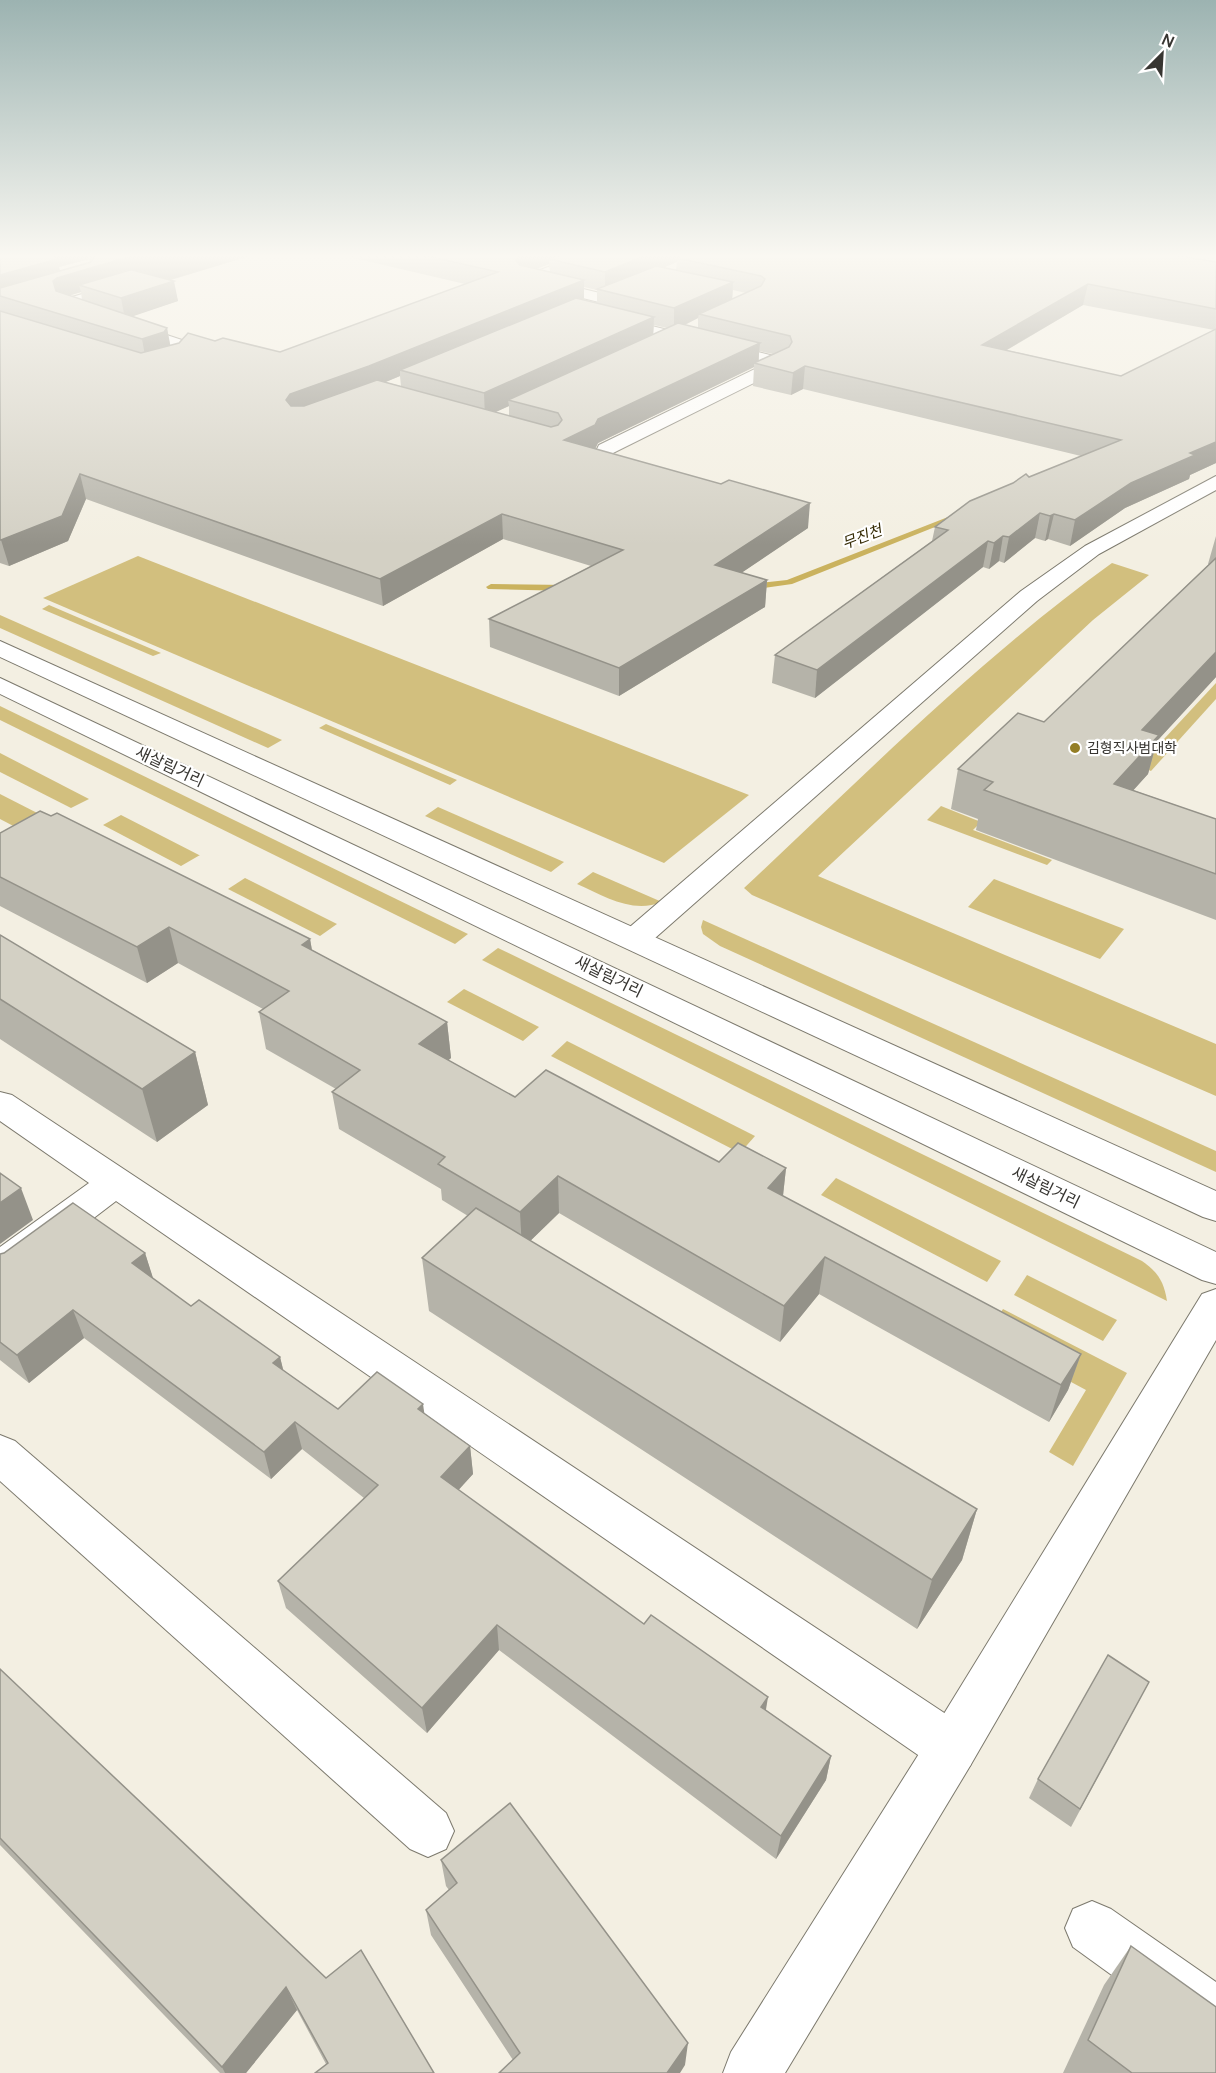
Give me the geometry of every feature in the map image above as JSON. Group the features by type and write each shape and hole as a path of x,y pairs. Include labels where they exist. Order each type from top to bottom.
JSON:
{"street":[{"path":"135,364 146,368 176,359 182,352"},
{"path":"606,449 780,363 734,352"},
{"path":"635,939 1029,596 1092,550 1216,482"},
{"path":"0,648 1216,1207"},
{"name":"새살림거리","path":"0,685 502,924 1216,1269"},
{"path":"0,1104 951,1748"},
{"path":"0,1268 115,1183"},
{"path":"752,2073 951,1748 1216,1305"},
{"path":"0,1454 428,1831"},
{"path":"1092,1928 1216,2016"}],"shaded area":[{"path":"138,556 749,795 664,863 43,598"},
{"path":"1112,563 1149,575 1093,620 818,876 1216,1044 1216,1096 752,895 744,888 969,678 1063,600"},
{"path":"49,605 161,653 153,656 42,609"},
{"path":"0,615 282,740 268,748 0,628"},
{"path":"1216,683 1216,699 1151,771 1139,766"},
{"path":"0,706 468,934 455,944 0,720"},
{"path":"326,724 457,780 450,785 319,728"},
{"path":"0,753 89,799 71,808 0,772"},
{"path":"0,794 47,818 23,831 0,819"},
{"path":"941,806 981,822 973,830 1052,860 1047,865 927,820"},
{"path":"438,807 564,862 551,872 425,816"},
{"path":"121,815 200,855 181,866 103,825"},
{"path":"593,872 662,902 640,906 629,905 577,884"},
{"path":"245,878 337,924 320,936 228,889"},
{"path":"994,879 1124,929 1100,959 968,907"},
{"path":"703,920 1216,1151 1216,1172 720,946 703,934 701,927"},
{"path":"498,948 1142,1261 1159,1278 1167,1301 482,960"},
{"path":"464,989 539,1027 523,1041 447,1002"},
{"path":"567,1041 755,1136 740,1153 551,1056"},
{"path":"836,1178 1001,1261 987,1282 821,1195"},
{"path":"1027,1275 1117,1320 1103,1341 1014,1295"},
{"path":"1003,1309 1127,1373 1073,1466 1049,1452 1086,1390 985,1336"}],"building":[{"path":"0,352 405,352 290,394 286,400 291,406 304,406 377,380 551,427 558,425 562,420 558,413 508,400 615,352 741,352 598,419 595,425 564,440 721,484 729,480 810,503 715,565 767,580 619,668 489,619 623,550 502,514 380,579 80,474 62,516 0,540"},
{"path":"445,352 576,352 484,393 400,370"},
{"path":"779,352 1012,352 1121,376 1170,352 1216,352 1216,442 1190,453 1195,455 1131,483 1075,520 1040,513 1009,537 1003,536 994,543 988,541 817,670 775,655 948,530 935,527 970,501 1013,483 1026,474 1029,477 1121,440 805,366 793,373 754,363"},
{"path":"1216,558 1216,652 1142,730 1159,735 1114,784 1216,819 1216,874 984,790 993,782 958,769 1018,713 1044,722"},
{"path":"40,811 51,816 57,813 310,939 302,945 447,1022 419,1044 515,1097 546,1070 719,1162 738,1143 786,1168 768,1188 1081,1354 1061,1385 825,1257 784,1306 558,1176 520,1212 438,1164 445,1157 332,1092 360,1070 259,1012 289,991 169,927 137,947 0,877 0,833"},
{"path":"0,935 195,1052 142,1089 0,999"},
{"path":"0,1173 21,1188 0,1203"},
{"path":"73,1203 145,1253 132,1263 191,1306 199,1300 280,1357 273,1363 338,1409 377,1372 423,1404 418,1409 470,1446 441,1477 644,1624 651,1615 768,1697 761,1707 831,1756 781,1836 497,1625 422,1708 278,1581 378,1485 295,1422 264,1452 73,1310 17,1355 0,1342 0,1254"},
{"path":"476,1208 977,1509 932,1580 422,1258"},
{"path":"1108,1655 1149,1682 1080,1809 1038,1779"},
{"path":"0,1669 326,1978 361,1950 434,2073 315,2073 328,2063 286,1987 222,2067 0,1838"},
{"path":"510,1803 688,2043 667,2073 499,2073 520,2053 426,1910 457,1883 441,1860"},
{"path":"1131,1946 1216,2007 1216,2073 1132,2073 1088,2040"}],"waterway":[{"name":"무진천","path":"749,587 789,582 951,519"},
{"name":"무진천","path":"491,587 568,588"}],"place":[{"name":"김형직사범대학","path":"1075,748"}]}
